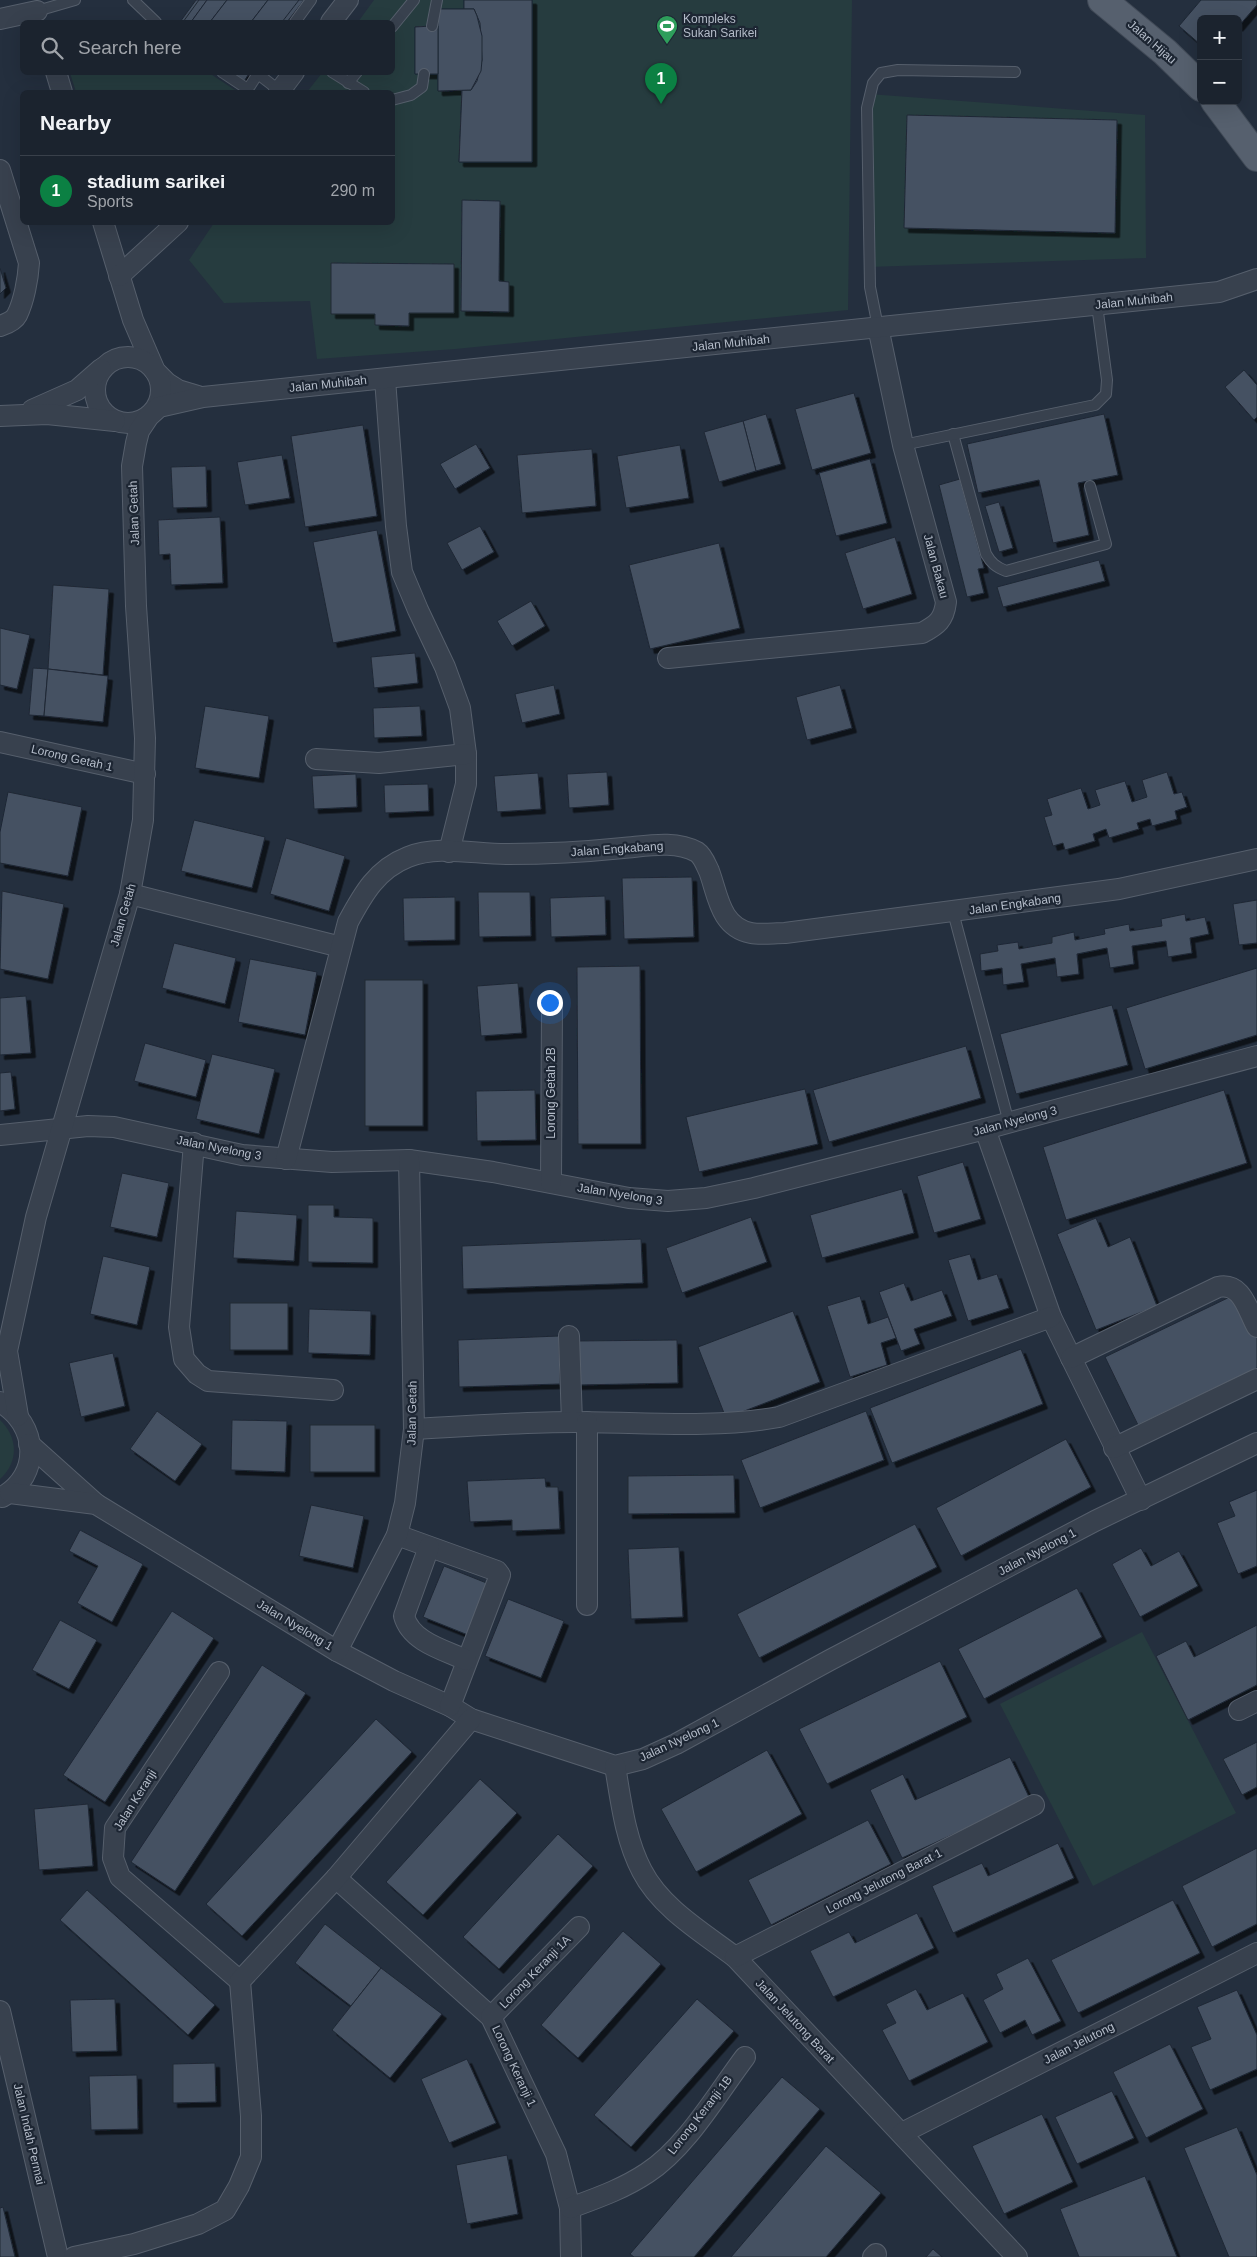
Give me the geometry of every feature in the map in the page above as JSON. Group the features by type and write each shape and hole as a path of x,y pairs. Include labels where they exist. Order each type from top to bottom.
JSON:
{"main road":[{"name":"Jalan Hijau","path":"1102,0 1165,52 1197,83"},
{"path":"1218,105 1257,157"}],"street":[{"path":"333,20 348,0"},
{"path":"0,19 37,11"},
{"path":"57,75 61,90"},
{"path":"281,90 292,75"},
{"path":"0,170 9,227 29,263 28,274 16,316 0,326"},
{"path":"8,416 47,414 116,422 139,422 156,409 160,395 160,380 133,320 104,225"},
{"path":"119,276 175,225"},
{"name":"Jalan Muhibah","path":"149,416 159,407 170,403 203,398 1219,292 1254,286"},
{"path":"8,416 46,405 70,394 130,346 133,320"},
{"name":"Jalan Bakau","path":"668,658 922,633 937,625 944,614 946,602 904,445 878,328"},
{"path":"116,422 99,408 95,397 98,375 105,366 115,360 126,357 137,358 147,363 155,371"},
{"name":"Jalan Muhibah","path":"155,371 167,383 178,390 203,398"},
{"path":"385,378 396,526 402,572 445,667 460,708 466,754 466,784 449,852"},
{"name":"Jalan Getah","path":"132,466 139,431 149,416"},
{"name":"Jalan Getah","path":"3,1356 36,1217 130,894 143,820 145,738 136,606 132,466 126,440 116,422"},
{"name":"Lorong Getah 1","path":"0,742 145,774"},
{"path":"316,759 379,763 466,754"},
{"name":"Jalan Engkabang","path":"286,1159 348,922 366,890 377,876 390,865 410,856 449,852 560,854 650,845 679,845 699,853 710,874 721,909 730,922 750,933 785,933 1118,889 1257,859"},
{"path":"130,894 341,947"},
{"name":"Lorong Getah 2B","path":"551,1182 552,1005"},
{"name":"Jalan Nyelong 3","path":"0,1136 88,1126 114,1127 242,1155 332,1162 409,1160 551,1182 629,1198 668,1201 706,1198 1009,1123 1257,1056"},
{"path":"985,1129 1050,1317 1141,1500"},
{"path":"194,1143 178,1327 184,1359 197,1374 208,1382 332,1390"},
{"name":"Jalan Getah","path":"337,1651 397,1535 405,1503 414,1429 409,1160"},
{"path":"1071,1358 1218,1287 1228,1285 1237,1289 1257,1327"},
{"path":"414,1429 580,1422 745,1423 779,1417 1050,1317"},
{"path":"569,1336 580,1422 587,1605"},
{"path":"3,1356 18,1416 28,1435 31,1452 28,1468 21,1482 5,1496"},
{"path":"1114,1448 1257,1379"},
{"path":"0,1402 18,1416"},
{"name":"Jalan Nyelong 1","path":"5,1496 96,1504 337,1651 394,1681 450,1706 471,1719 614,1766 643,1759 684,1740 830,1660 1086,1526 1257,1443"},
{"path":"29,1444 96,1504"},
{"path":"397,1535 497,1571 500,1574 450,1706"},
{"path":"429,1547 404,1616 406,1622 422,1639 466,1660"},
{"name":"Jalan Keranji","path":"219,1672 115,1828 113,1858 120,1876 240,1981"},
{"path":"1238,1710 1257,1701"},
{"path":"74,2257 134,2244 198,2224 225,2210 251,2156 251,2116 240,1981 336,1878 471,1719"},
{"name":"Jalan Jelutong Barat","path":"614,1766 629,1840 642,1871 660,1896 690,1923 735,1956 1017,2257"},
{"name":"Lorong Jelutong Barat 1","path":"735,1956 1034,1805"},
{"name":"Lorong Keranji 1","path":"336,1878 491,2017 556,2154 570,2208 571,2257"},
{"name":"Lorong Keranji 1A","path":"491,2017 579,1926"},
{"name":"Jalan Jelutong","path":"902,2133 1257,1953"},
{"name":"Jalan Indah Permai","path":"0,2011 58,2257"},
{"name":"Lorong Keranji 1B","path":"570,2208 613,2192 648,2173 673,2151 745,2056"}],"lane":[{"path":"37,11 74,0"},
{"path":"133,0 154,20"},
{"path":"296,20 311,0"},
{"path":"395,23 414,0"},
{"path":"432,26 437,0"},
{"path":"878,328 870,287 867,108 873,83 880,73 898,70 1015,72"},
{"path":"395,99 411,96 422,87 424,74"},
{"path":"226,75 246,88 250,86 257,75"},
{"path":"260,75 278,90"},
{"path":"336,75 360,90"},
{"path":"348,83 354,75"},
{"path":"904,445 1095,405 1106,394 1107,380 1097,305"},
{"path":"953,434 986,554 990,562 997,568 1006,571 1106,544 1107,541 1090,486"},
{"path":"953,912 1009,1123"}],"green space":[{"path":"374,0 852,0 848,310 455,349 317,359 310,301 224,303 189,260 213,225 395,225 395,90 309,90 320,75 395,75 395,20 359,20"},
{"path":"71,75 212,75 235,90 75,90"},
{"path":"869,94 1145,115 1146,258 867,267"},
{"path":"0,1420 10,1434 14,1450 11,1465 0,1479"},
{"path":"1142,1632 1236,1813 1093,1886 1000,1704"}],"building":[{"path":"196,0 304,0 289,20 181,20"},
{"path":"199,0 207,0 192,20 184,20"},
{"path":"207,0 227,0 212,20 192,20"},
{"path":"227,0 268,0 253,20 212,20"},
{"path":"268,0 299,0 284,20 253,20"},
{"path":"464,0 532,0 532,162 459,162 462,90 438,91 438,74 415,74 415,27 438,26 438,9 464,9"},
{"path":"464,0 532,0 532,162 459,162 462,90 471,90 477,81 482,60 480,23 474,9 464,9"},
{"path":"1201,0 1257,0 1257,5 1242,22 1242,15 1197,15 1197,42 1179,26"},
{"path":"438,9 474,9 477,16 482,36 482,60 481,71 471,90 438,91"},
{"path":"438,26 438,74 415,74 415,27"},
{"path":"234,75 248,75 243,83"},
{"path":"907,115 1117,120 1115,233 904,228"},
{"path":"462,200 500,201 499,281 509,282 509,312 461,311"},
{"path":"331,263 454,264 454,313 409,313 409,326 375,325 375,314 331,314"},
{"path":"0,268 6,288 0,294"},
{"path":"1244,370 1257,385 1257,417 1254,420 1225,387"},
{"path":"854,393 871,453 812,470 795,409"},
{"path":"766,414 781,464 756,471 743,421"},
{"path":"1104,414 1118,475 1078,483 1089,535 1053,543 1039,480 978,493 967,444"},
{"path":"743,421 756,471 719,482 704,432"},
{"path":"363,425 377,516 305,527 291,436"},
{"path":"476,444 490,468 455,489 440,464"},
{"path":"680,445 689,498 626,508 617,456"},
{"path":"592,449 596,506 522,513 517,455"},
{"path":"282,455 290,498 245,505 237,462"},
{"path":"870,459 887,523 836,536 819,473"},
{"path":"206,466 207,507 173,508 171,467"},
{"path":"960,479 984,568 978,569 984,593 967,597 939,485"},
{"path":"999,502 1013,548 999,552 985,506"},
{"path":"220,517 223,583 171,585 170,554 159,555 158,520"},
{"path":"480,526 494,552 462,570 447,543"},
{"path":"377,530 396,631 333,643 313,542"},
{"path":"895,537 912,594 863,609 845,553"},
{"path":"719,543 740,628 650,649 629,565"},
{"path":"1099,560 1105,581 1003,607 997,587"},
{"path":"53,585 109,589 103,675 48,669"},
{"path":"531,601 545,626 512,646 497,621"},
{"path":"0,628 30,635 17,689 0,685"},
{"path":"415,653 418,683 374,688 371,657"},
{"path":"33,668 48,669 44,716 29,715"},
{"path":"48,669 108,676 103,722 44,716"},
{"path":"554,685 560,714 522,723 515,694"},
{"path":"840,685 852,728 807,740 796,697"},
{"path":"205,706 269,716 259,778 195,768"},
{"path":"420,706 422,736 374,738 373,708"},
{"path":"607,772 609,805 569,808 567,774"},
{"path":"1167,772 1174,794 1182,792 1187,807 1175,811 1177,819 1152,826 1150,819 1137,823 1139,829 1109,838 1106,829 1093,834 1095,841 1065,850 1063,843 1053,846 1044,817 1052,815 1047,799 1081,788 1088,809 1100,805 1095,790 1125,781 1132,802 1147,797 1142,780"},
{"path":"538,773 541,809 497,812 494,776"},
{"path":"356,774 357,807 314,809 312,776"},
{"path":"428,784 429,811 385,813 384,785"},
{"path":"8,792 82,807 68,876 0,863 0,832"},
{"path":"194,820 265,837 252,888 181,871"},
{"path":"286,838 345,856 329,911 270,894"},
{"path":"692,877 694,937 624,939 622,878"},
{"path":"2,891 64,904 48,979 0,969"},
{"path":"478,892 530,892 531,936 479,937"},
{"path":"605,896 606,935 551,937 550,898"},
{"path":"455,897 455,940 404,941 403,898"},
{"path":"1257,900 1257,943 1239,945 1233,904"},
{"path":"1185,914 1186,921 1205,917 1209,934 1190,938 1192,953 1168,957 1166,941 1132,946 1134,964 1110,968 1107,948 1077,954 1079,974 1057,977 1055,958 1021,964 1024,982 1003,985 1002,968 981,971 980,954 998,951 997,945 1018,942 1019,949 1052,943 1052,937 1074,932 1075,940 1105,934 1104,929 1129,924 1130,931 1162,926 1161,919"},
{"path":"174,943 236,958 225,1004 162,988"},
{"path":"250,959 317,972 305,1035 238,1022"},
{"path":"640,966 641,1144 578,1144 577,967"},
{"path":"1257,968 1257,1035 1145,1069 1126,1008"},
{"path":"365,980 423,980 423,1126 365,1126"},
{"path":"518,983 522,1033 481,1036 477,986"},
{"path":"26,996 31,1053 0,1055 0,998"},
{"path":"1112,1005 1128,1065 1016,1094 1000,1034"},
{"path":"145,1043 206,1060 196,1097 134,1081"},
{"path":"966,1046 981,1098 829,1142 813,1090"},
{"path":"212,1054 275,1069 259,1134 196,1119"},
{"path":"11,1072 15,1109 0,1111 0,1073"},
{"path":"805,1089 818,1144 699,1172 686,1117"},
{"path":"535,1090 536,1140 477,1141 476,1091"},
{"path":"1224,1090 1247,1163 1066,1220 1043,1147"},
{"path":"963,1162 981,1219 934,1233 917,1176"},
{"path":"122,1173 169,1183 157,1237 110,1227"},
{"path":"902,1189 914,1233 822,1258 810,1215"},
{"path":"308,1205 334,1205 334,1217 373,1218 373,1263 308,1262"},
{"path":"236,1211 297,1215 294,1261 233,1258"},
{"path":"751,1217 767,1262 682,1293 666,1248"},
{"path":"1096,1218 1108,1247 1130,1237 1157,1306 1096,1330 1057,1234"},
{"path":"641,1239 643,1283 463,1289 462,1246"},
{"path":"970,1254 978,1280 997,1274 1009,1308 968,1321 948,1260"},
{"path":"103,1256 150,1267 137,1325 90,1314"},
{"path":"904,1283 911,1301 942,1290 952,1316 914,1329 920,1344 901,1351 879,1292"},
{"path":"1236,1294 1257,1335 1257,1368 1138,1425 1105,1357"},
{"path":"860,1296 868,1324 888,1317 896,1338 881,1343 887,1365 850,1377 827,1306"},
{"path":"230,1303 288,1303 288,1350 230,1350"},
{"path":"309,1309 371,1311 370,1355 308,1353"},
{"path":"793,1311 820,1382 726,1418 698,1347"},
{"path":"559,1336 560,1384 459,1387 458,1340"},
{"path":"677,1340 678,1383 577,1385 576,1341"},
{"path":"1021,1349 1043,1404 892,1463 870,1408"},
{"path":"113,1353 125,1406 81,1417 69,1363"},
{"path":"157,1411 202,1444 175,1481 130,1449"},
{"path":"866,1411 884,1460 760,1508 741,1460"},
{"path":"232,1420 287,1421 285,1472 231,1470"},
{"path":"310,1425 375,1425 375,1472 310,1472"},
{"path":"1066,1439 1091,1487 961,1556 936,1508"},
{"path":"734,1475 735,1513 628,1514 628,1476"},
{"path":"545,1478 546,1487 558,1487 560,1529 512,1531 512,1520 470,1522 467,1481"},
{"path":"1257,1490 1257,1566 1238,1574 1217,1523 1235,1516 1229,1502"},
{"path":"311,1505 364,1516 353,1568 299,1556"},
{"path":"915,1524 937,1567 759,1658 737,1614"},
{"path":"80,1530 143,1564 112,1622 77,1603 98,1566 69,1551"},
{"path":"679,1547 683,1617 631,1619 628,1549"},
{"path":"1141,1548 1151,1566 1179,1551 1198,1586 1140,1617 1112,1564"},
{"path":"444,1566 489,1584 468,1635 423,1617"},
{"path":"1077,1588 1102,1637 984,1699 958,1649"},
{"path":"508,1599 564,1621 541,1678 485,1656"},
{"path":"172,1611 214,1638 105,1802 63,1775"},
{"path":"60,1620 97,1640 69,1689 32,1670"},
{"path":"1257,1625 1257,1685 1188,1720 1156,1656 1186,1641 1194,1657"},
{"path":"940,1661 967,1717 827,1784 799,1729"},
{"path":"262,1665 306,1693 175,1891 131,1862"},
{"path":"376,1719 412,1752 242,1936 206,1904"},
{"path":"1257,1742 1257,1787 1242,1795 1223,1759"},
{"path":"767,1750 802,1814 696,1872 661,1809"},
{"path":"1010,1757 1030,1799 902,1858 870,1790 903,1774 915,1800"},
{"path":"480,1779 517,1813 423,1915 386,1882"},
{"path":"88,1804 93,1866 39,1870 34,1809"},
{"path":"868,1820 891,1864 771,1925 748,1880"},
{"path":"558,1834 593,1866 499,1969 463,1937"},
{"path":"1058,1843 1074,1878 953,1933 932,1886 982,1863 988,1876"},
{"path":"1257,1848 1257,1924 1212,1947 1182,1886"},
{"path":"87,1890 215,2005 188,2035 60,1920"},
{"path":"1173,1900 1200,1953 1078,2013 1051,1960"},
{"path":"917,1913 934,1948 833,1997 810,1951 849,1932 855,1943"},
{"path":"325,1924 381,1968 351,2006 295,1963"},
{"path":"623,1931 661,1964 578,2058 541,2025"},
{"path":"1028,1958 1061,2021 1032,2035 1025,2020 1000,2033 983,2000 1003,1989 996,1974"},
{"path":"381,1968 442,2014 390,2078 332,2030"},
{"path":"916,1989 927,2010 963,1993 988,2042 909,2081 882,2030 896,2023 886,2004"},
{"path":"1237,1990 1257,2035 1257,2069 1210,2090 1191,2047 1211,2039 1197,2007"},
{"path":"115,1999 117,2051 72,2052 70,2000"},
{"path":"697,1999 734,2031 631,2147 594,2115"},
{"path":"1170,2044 1203,2109 1146,2138 1113,2072"},
{"path":"467,2059 496,2123 449,2143 421,2079"},
{"path":"215,2063 216,2102 173,2103 173,2064"},
{"path":"137,2075 138,2129 91,2130 89,2076"},
{"path":"782,2077 820,2109 694,2257 634,2257 630,2254"},
{"path":"1112,2091 1134,2138 1077,2164 1055,2117"},
{"path":"1042,2114 1073,2182 1004,2214 972,2146"},
{"path":"1237,2127 1257,2175 1257,2257 1229,2257 1184,2148"},
{"path":"826,2146 881,2193 826,2257 731,2257"},
{"path":"507,2155 518,2214 467,2224 456,2165"},
{"path":"1145,2176 1177,2257 1079,2257 1060,2209"},
{"path":"3,2207 15,2257 0,2257 0,2208"},
{"path":"933,2249 942,2257 926,2257"}],"place":[{"name":"Kompleks Sukan Sarikei","path":"667,45"},
{"name":"stadium sarikei","path":"661,104"}]}
